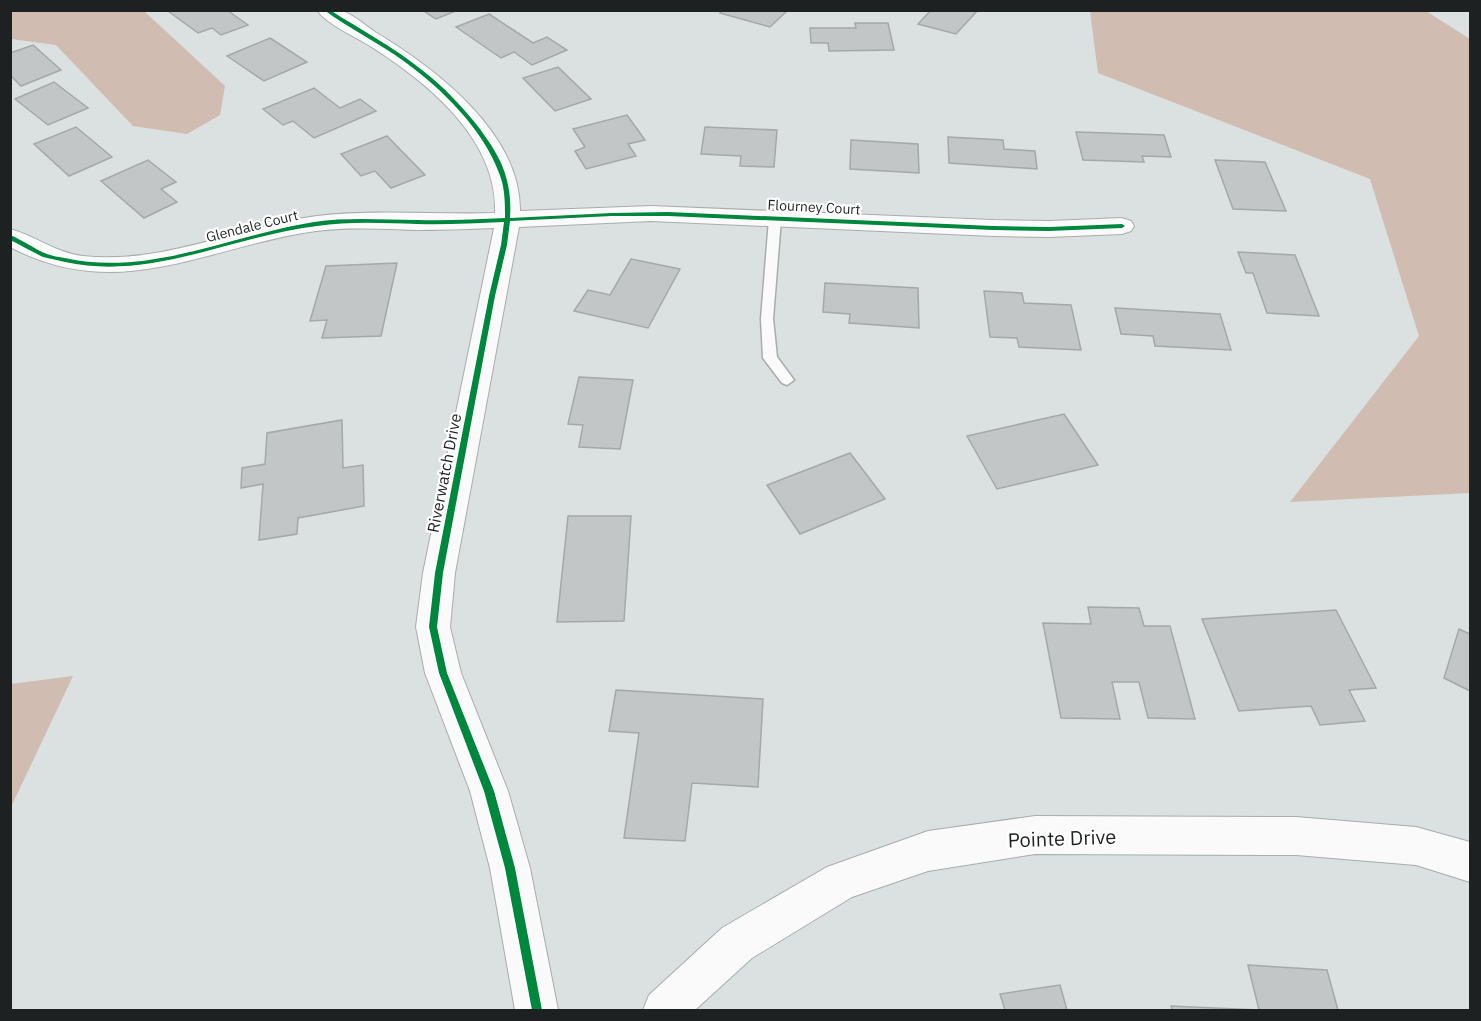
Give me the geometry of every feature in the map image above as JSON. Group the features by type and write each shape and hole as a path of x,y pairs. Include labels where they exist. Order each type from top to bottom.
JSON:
{"street":[{"name":"Riverwatch Drive","path":"326,10 408,61 434,83 487,143 500,165 507,192 504,250 492,296 439,573 434,627 443,673 489,791 510,868 537,1011"},
{"name":"Flourney Court","path":"506,220 634,214 1049,229 1122,226"},
{"name":"Glendale Court","path":"10,237 26,248 57,259 103,264 150,262 182,257 265,234 315,225 369,220 452,222 506,220"},
{"name":"Pointe Drive","path":"664,1011 737,943 841,881 928,851 1035,835 1296,836 1416,846 1470,862"}],"lane":[{"path":"775,219 767,319 770,358 787,380"}],"shaded area":[{"path":"11,10 144,11 225,86 220,115 187,134 133,126 56,45 11,39"},
{"path":"1090,11 1426,11 1470,39 1470,493 1290,502 1419,336 1370,179 1098,73"},
{"path":"73,676 11,807 11,684"}],"building":[{"path":"227,10 248,25 221,35 212,28 198,33 168,11"},
{"path":"422,10 458,10 436,19"},
{"path":"722,10 788,10 770,27 720,13"},
{"path":"931,10 978,10 956,34 918,24"},
{"path":"489,14 533,43 547,37 567,50 532,65 514,52 501,58 456,27"},
{"path":"855,23 888,23 894,50 829,51 828,43 811,43 810,28 856,28"},
{"path":"270,38 307,62 264,81 227,56"},
{"path":"33,45 61,70 21,86 10,75 10,53"},
{"path":"558,67 591,99 555,111 523,78"},
{"path":"54,82 88,108 48,125 15,99"},
{"path":"314,88 340,108 360,99 376,111 314,138 293,121 283,125 263,109"},
{"path":"627,115 645,140 628,144 636,156 586,169 575,151 585,147 573,129"},
{"path":"76,127 112,157 69,176 34,144"},
{"path":"705,127 777,130 774,167 740,166 741,156 701,154"},
{"path":"1076,132 1164,135 1171,157 1142,156 1144,162 1083,160"},
{"path":"387,136 425,175 391,188 375,171 361,176 341,154"},
{"path":"948,137 1003,140 1004,149 1035,151 1037,169 949,163"},
{"path":"851,140 918,144 919,173 850,169"},
{"path":"148,160 176,182 161,189 177,202 144,218 101,181"},
{"path":"1215,160 1265,162 1286,211 1233,209"},
{"path":"1238,252 1295,255 1319,316 1267,313 1253,273 1246,273"},
{"path":"631,259 680,269 648,328 574,311 588,290 610,295"},
{"path":"397,263 381,336 322,338 327,320 310,321 326,266"},
{"path":"825,283 918,288 919,328 849,323 850,314 823,312"},
{"path":"984,291 1022,293 1024,303 1071,305 1081,350 1019,347 1017,338 990,337"},
{"path":"1115,308 1220,314 1231,350 1155,346 1153,336 1121,334"},
{"path":"579,377 633,380 620,449 579,447 583,425 568,424"},
{"path":"1064,414 1098,465 997,489 967,436"},
{"path":"342,420 343,468 363,465 364,506 298,518 297,534 259,540 263,484 241,488 242,468 265,464 267,433"},
{"path":"850,453 885,499 800,534 767,485"},
{"path":"568,516 631,516 624,621 557,622"},
{"path":"1088,607 1139,608 1144,626 1170,626 1195,719 1148,718 1139,682 1112,682 1120,719 1061,718 1043,623 1091,624"},
{"path":"1336,610 1376,688 1349,690 1365,721 1320,725 1311,706 1239,711 1202,619"},
{"path":"1459,629 1470,634 1470,691 1444,678"},
{"path":"616,690 763,699 758,787 692,783 685,841 624,838 639,733 609,731"},
{"path":"1248,965 1327,970 1338,1010 1259,1010"},
{"path":"1060,985 1067,1010 1005,1010 1000,994"},
{"path":"1171,1006 1259,1010 1172,1010"}],"cycle path":[{"path":"326,10 407,61 453,102 469,119 495,156 503,174 507,192 504,245 492,296 439,573 433,627 443,673 489,791 510,868 537,1010"},
{"path":"10,237 46,255 83,264 121,265 161,260 278,231 315,224 350,221 454,222 651,214 993,228 1049,229 1122,226"}]}
